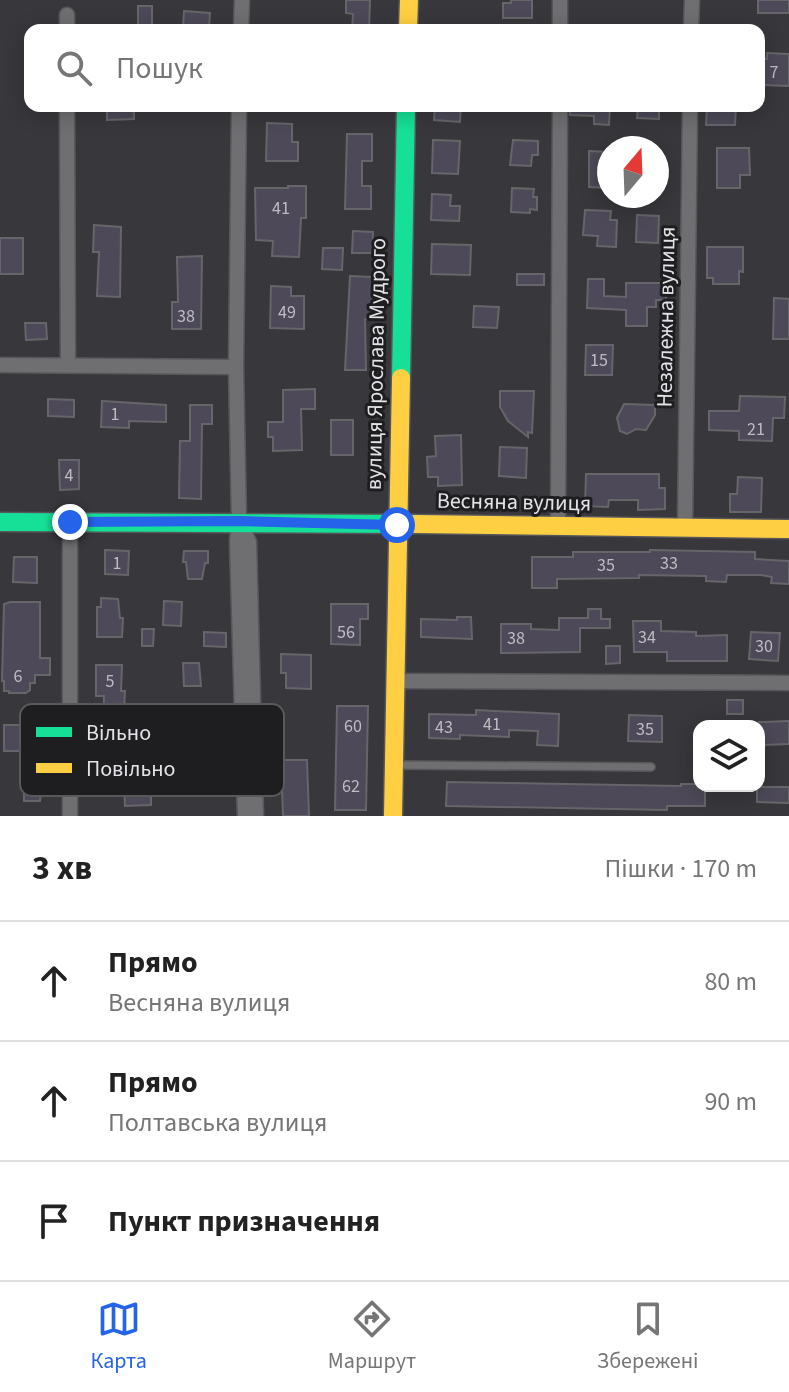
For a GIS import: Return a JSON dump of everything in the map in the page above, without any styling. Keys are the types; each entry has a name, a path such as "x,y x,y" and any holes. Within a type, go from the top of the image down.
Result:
{"street":[{"path":"241,24 242,0"},
{"path":"408,24 409,0"},
{"path":"560,0 560,24"},
{"path":"691,24 692,0"},
{"path":"67,112 68,365"},
{"path":"239,112 236,367 242,704"},
{"name":"вулиця Ярослава Мудрого","path":"393,816 406,112"},
{"path":"558,527 560,112"},
{"name":"Незалежна вулиця","path":"685,528 690,112"},
{"path":"0,365 236,367"},
{"path":"239,521 249,542 253,704"},
{"name":"Весняна вулиця","path":"0,522 239,521 789,529"},
{"path":"70,522 70,704"},
{"path":"395,681 789,683"},
{"path":"244,796 245,816"},
{"path":"255,796 256,816"}],"lane":[{"path":"394,765 651,767"}],"building":[{"path":"346,0 370,0 369,24 352,24 353,14 346,13"},
{"path":"511,0 532,0 532,18 503,18 503,3 511,3"},
{"path":"758,0 789,0 789,13 758,13"},
{"path":"138,6 152,6 152,24 138,24"},
{"path":"184,11 210,13 209,24 183,24"},
{"path":"767,53 789,54 789,86 765,85"},
{"path":"107,112 134,112 134,119 107,120"},
{"path":"435,112 461,112 460,122 434,120"},
{"path":"570,112 610,112 609,125 594,124 594,116 570,115"},
{"path":"638,112 659,112 659,119 637,118"},
{"path":"707,112 736,112 735,125 706,125"},
{"path":"267,123 292,124 292,142 298,142 298,161 266,161"},
{"path":"347,134 372,134 372,161 362,161 362,186 371,186 371,209 345,209"},
{"path":"433,140 460,141 458,174 432,173"},
{"path":"513,140 538,141 538,155 532,155 531,166 510,165"},
{"path":"717,148 749,148 750,175 740,175 740,188 717,188"},
{"path":"589,151 597,151 597,187 589,187"},
{"path":"306,186 306,218 301,218 299,257 272,256 273,241 256,240 255,188"},
{"path":"512,188 534,189 537,210 530,209 530,213 511,212"},
{"path":"432,194 451,195 450,206 460,206 459,221 431,220"},
{"path":"585,210 611,211 610,220 617,220 616,247 597,246 598,236 583,235"},
{"path":"637,215 659,216 658,243 636,242"},
{"path":"94,225 121,227 120,297 97,296 99,252 93,252"},
{"path":"353,231 373,232 372,253 352,253"},
{"path":"0,238 23,238 23,274 0,274"},
{"path":"432,244 471,245 470,275 431,274"},
{"path":"707,247 743,247 743,272 739,271 739,284 713,284 713,278 707,278"},
{"path":"323,248 343,248 342,270 322,269"},
{"path":"202,256 201,329 172,329 172,302 178,302 177,257"},
{"path":"517,274 544,274 544,285 517,285"},
{"path":"350,276 373,277 372,319 365,319 366,370 345,370"},
{"path":"588,279 604,279 604,296 626,297 626,283 666,283 666,300 656,300 656,307 647,307 647,326 626,326 626,310 587,308"},
{"path":"271,286 291,287 291,296 304,296 304,329 270,328"},
{"path":"774,298 789,299 789,339 773,339"},
{"path":"474,306 499,307 497,328 473,327"},
{"path":"25,323 46,323 47,339 26,340"},
{"path":"586,345 613,345 612,375 585,375"},
{"path":"315,389 315,409 301,409 302,450 273,451 273,437 268,437 268,422 283,422 283,390"},
{"path":"500,391 534,391 532,433 528,432 528,437 508,421 500,407"},
{"path":"740,396 785,397 784,418 773,418 772,441 739,440 739,431 709,430 709,411 739,411"},
{"path":"48,399 74,400 74,417 48,416"},
{"path":"102,401 166,405 166,422 129,421 129,428 101,427"},
{"path":"624,404 655,405 655,415 646,430 636,429 627,434 620,431 617,418"},
{"path":"190,405 212,405 212,424 202,424 201,499 179,498 180,441 190,441"},
{"path":"331,420 353,420 353,455 331,455"},
{"path":"461,435 462,485 438,486 438,477 428,477 427,457 436,456 435,436"},
{"path":"500,447 527,448 526,478 499,476"},
{"path":"59,460 79,460 79,489 60,490"},
{"path":"586,474 659,474 659,488 665,488 665,509 638,510 638,500 609,500 608,507 585,506"},
{"path":"738,477 762,478 761,512 730,512 730,494 737,494"},
{"path":"105,550 129,551 128,575 105,574"},
{"path":"184,551 208,551 208,563 205,563 202,579 188,579 186,562 183,562"},
{"path":"573,552 755,552 755,559 789,561 789,584 771,583 772,577 761,575 727,575 726,582 706,581 706,576 639,575 639,578 557,579 557,588 532,588 532,557 573,557"},
{"path":"14,557 37,557 37,583 13,582"},
{"path":"101,598 118,599 120,618 123,618 122,637 97,637 97,607 101,607"},
{"path":"164,601 182,602 181,626 163,625"},
{"path":"40,602 40,658 50,658 50,675 35,675 35,683 30,683 30,690 26,693 4,691 2,681 4,604"},
{"path":"331,604 368,604 368,619 360,619 360,645 331,644"},
{"path":"588,609 601,609 601,619 610,619 610,628 580,628 580,652 501,653 501,624 531,624 531,629 559,630 559,618 588,618"},
{"path":"457,617 471,617 472,639 421,637 421,619 457,620"},
{"path":"633,621 661,621 661,631 696,632 696,636 727,635 727,661 667,661 667,652 634,652"},
{"path":"142,629 154,629 153,646 142,646"},
{"path":"204,632 226,633 226,647 204,646"},
{"path":"751,632 780,633 778,661 749,659"},
{"path":"606,646 620,646 620,663 606,664"},
{"path":"281,654 311,655 311,689 286,688 286,673 281,673"},
{"path":"183,663 199,663 201,686 184,686"},
{"path":"96,665 122,665 121,691 125,691 124,704 104,704 104,696 96,696"},
{"path":"727,700 743,700 743,714 727,714"},
{"path":"337,706 368,706 366,810 335,810"},
{"path":"476,710 559,714 558,746 537,745 538,731 509,730 509,737 460,735 460,739 429,738 429,714 476,715"},
{"path":"629,715 662,716 662,742 628,741"},
{"path":"789,721 789,744 765,745 765,722"},
{"path":"4,725 20,725 20,751 4,751"},
{"path":"284,760 307,760 309,816 283,816"},
{"path":"447,782 693,784 693,792 705,792 705,806 667,806 667,810 446,806"},
{"path":"765,787 789,787 789,803 757,802 757,792 765,792"},
{"path":"24,796 41,796 40,801 24,801"},
{"path":"125,796 151,796 151,805 125,806"}],"traffic: fast":[{"path":"401,378 406,112"},
{"path":"0,522 415,524"}],"traffic: slow":[{"path":"408,24 409,0"},
{"path":"393,816 401,378"},
{"path":"415,524 789,529"}],"route":[{"path":"70,522 239,521 397,525"}]}
